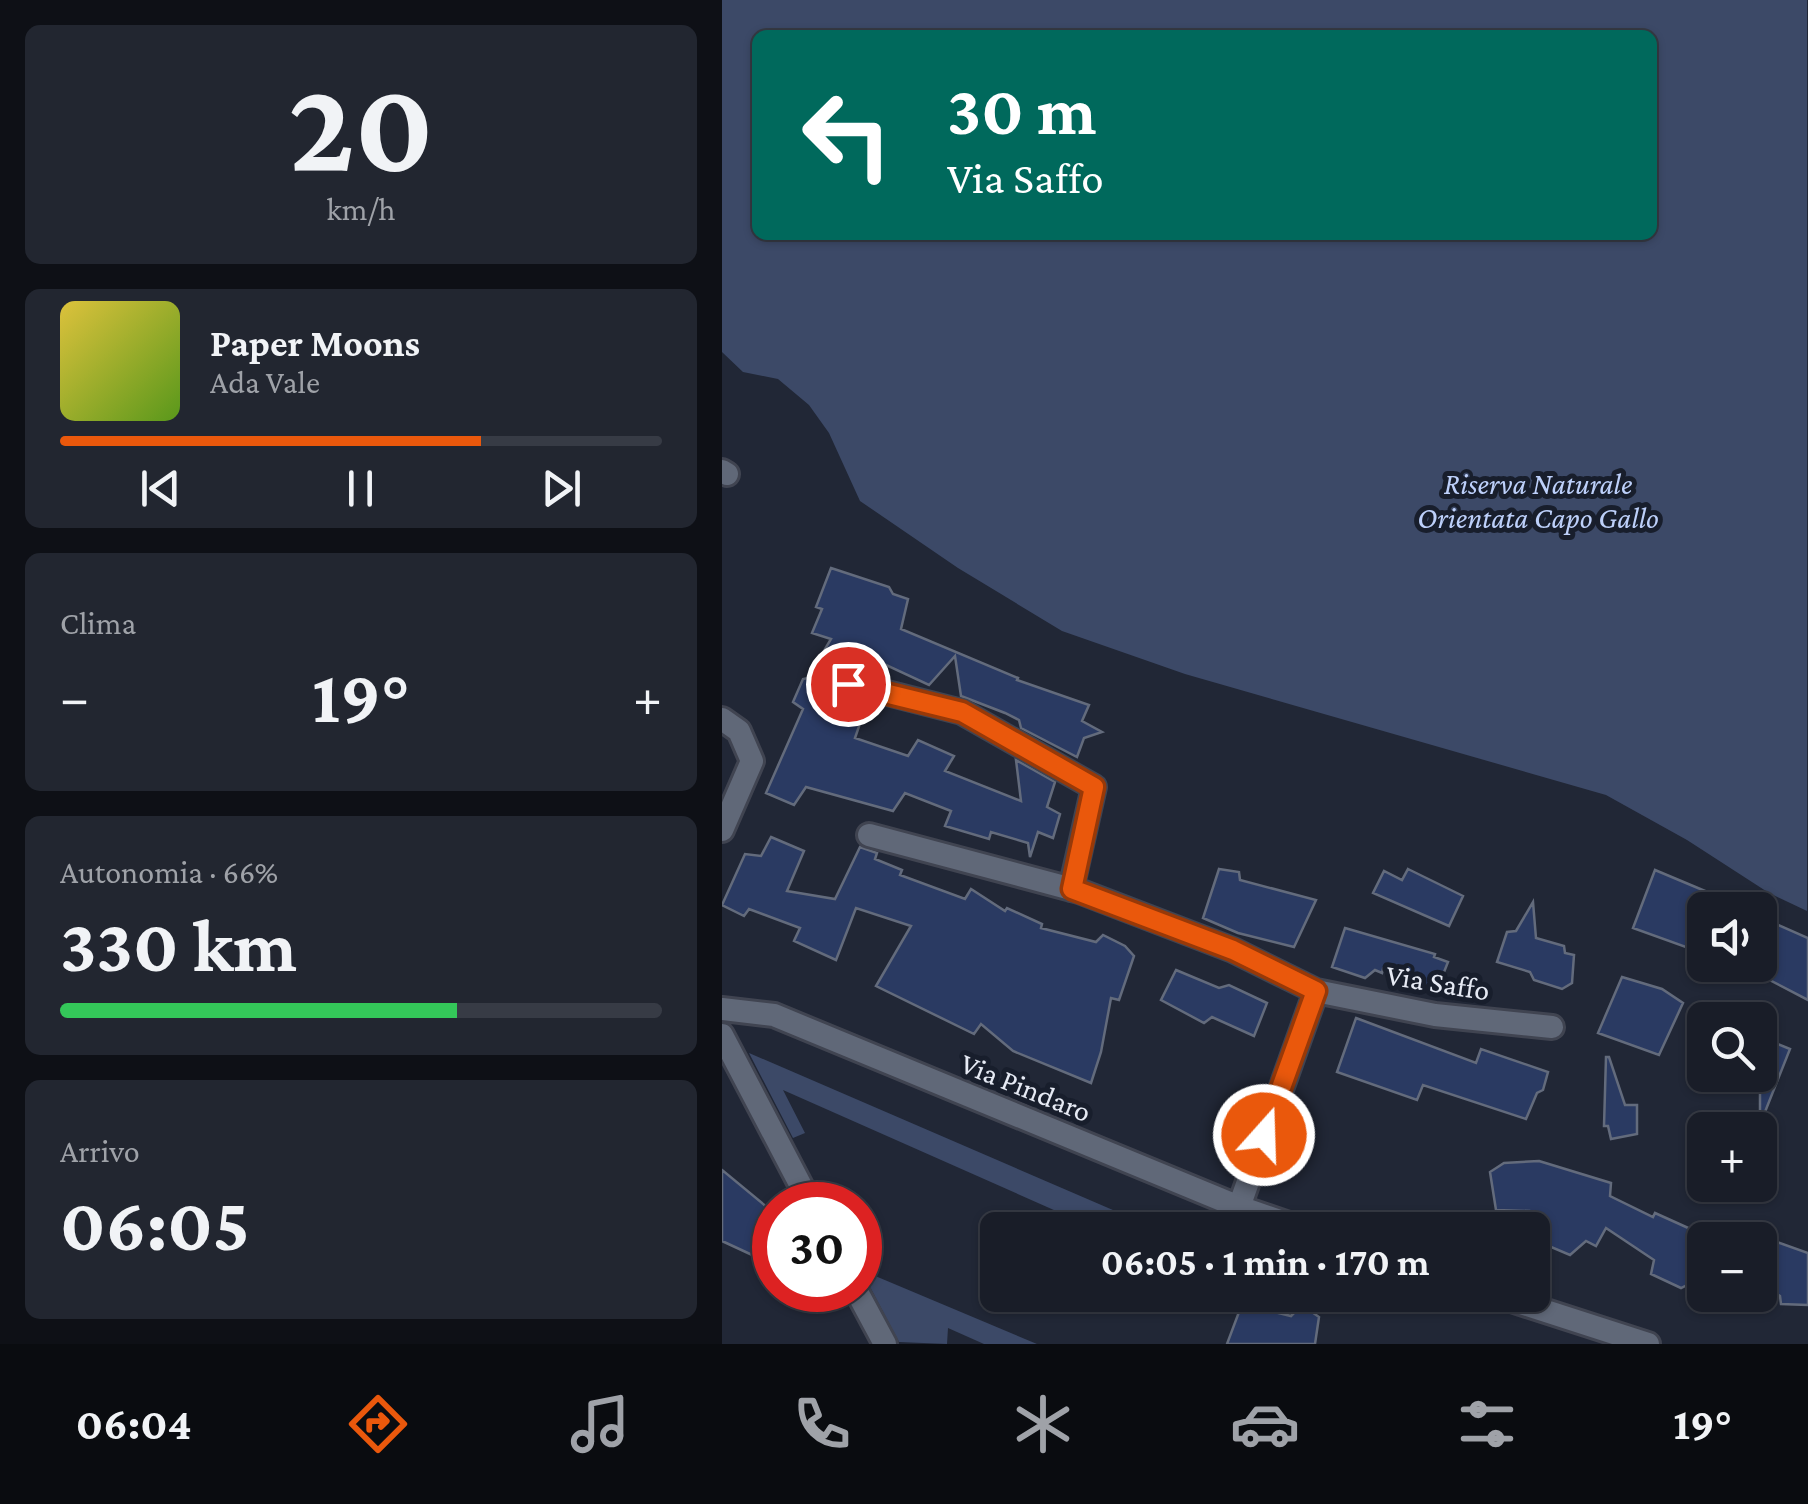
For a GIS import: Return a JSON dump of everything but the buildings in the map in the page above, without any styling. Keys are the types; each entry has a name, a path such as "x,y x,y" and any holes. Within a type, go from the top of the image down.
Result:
{"street":[{"path":"848,684 962,712 1094,787 1072,889"},
{"path":"722,720 739,731 752,761 722,830"},
{"name":"Via Saffo","path":"868,836 1072,889 1233,950 1316,991 1435,1015 1552,1027"},
{"path":"1239,1207 1316,991"},
{"name":"Via Pindaro","path":"722,1009 774,1015 1254,1212"},
{"path":"722,1035 799,1182"},
{"path":"868,1312 885,1344"},
{"path":"1549,1312 1648,1344"}],"green space":[{"name":"Riserva Naturale Orientata Capo Gallo","path":"722,0 1807,0 1807,911 1777,897 1777,892 1767,892 1687,840 1606,795 1185,674 1062,631 958,568 860,501 829,433 809,405 778,379 743,372 722,352"},
{"path":"749,1053 1118,1212 1058,1212 783,1090 805,1133 793,1138"},
{"path":"882,1279 1037,1344 984,1344 948,1328 947,1344 899,1342 882,1310"}],"route":[{"path":"848,684 962,712 1094,787 1072,889 1233,950 1316,991 1264,1135"}]}
